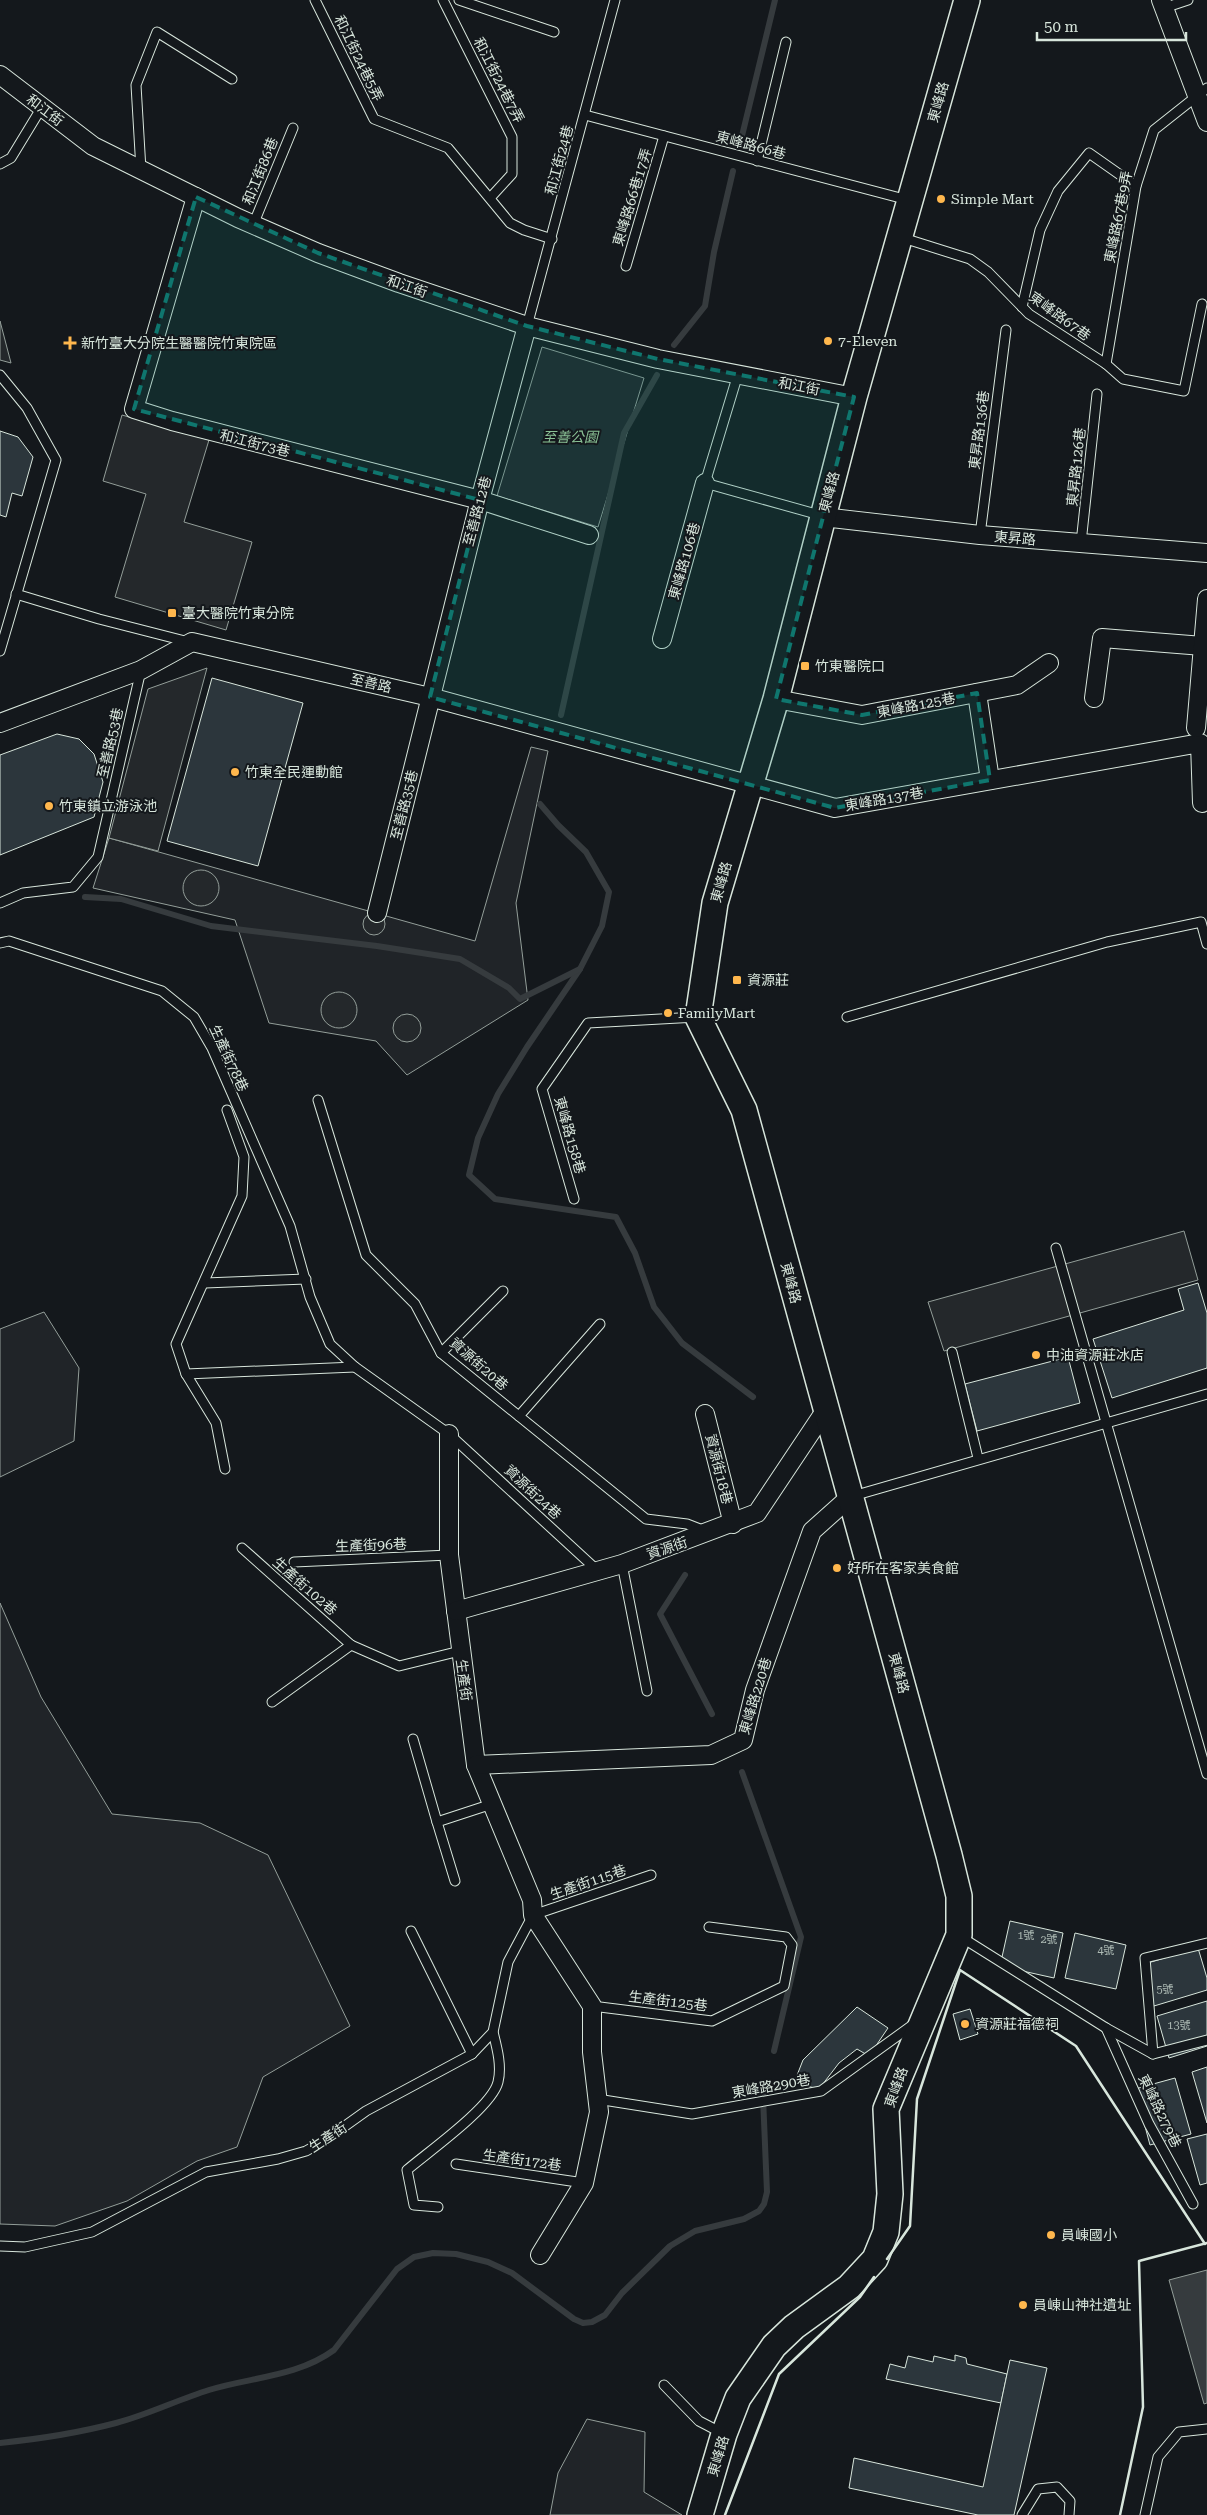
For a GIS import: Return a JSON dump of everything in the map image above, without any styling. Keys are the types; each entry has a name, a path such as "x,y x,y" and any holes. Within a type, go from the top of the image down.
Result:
{"main road":[{"name":"東峰路","path":"700,2515 724,2434 738,2398 774,2346 794,2327 849,2287 874,2260 886,2232 890,2194 886,2109 959,1935 959,1896 951,1863 825,1411 744,1110 698,1017 715,903 776,699 854,396 967,0"}],"street":[{"path":"1162,4 1202,93 1207,122"},
{"name":"和江街","path":"0,75 93,146 253,225 399,283 528,326 658,359 854,396"},
{"name":"和江街73巷","path":"196,198 134,410 480,500 589,535"},
{"name":"至善路12巷","path":"430,697 480,500 528,326"},
{"name":"東峰路106巷","path":"662,639 706,483"},
{"name":"東昇路","path":"823,516 980,535 1207,552"},
{"path":"1202,803 1198,736 1207,599"},
{"path":"1094,698 1102,638 1203,646"},
{"path":"0,723 142,670 192,642"},
{"name":"至善路","path":"192,642 430,697 751,784"},
{"name":"東峰路125巷","path":"776,699 862,715 1017,685 1049,662"},
{"path":"976,693 990,780"},
{"name":"至善路35巷","path":"377,913 430,697"},
{"name":"東峰路137巷","path":"751,784 835,808 990,780 1198,736"},
{"name":"資源街","path":"456,1611 622,1564 733,1524 757,1513 825,1411"},
{"name":"資源街18巷","path":"705,1414 733,1524"},
{"name":"生產街","path":"450,1434 449,1555 476,1765 532,1900 533,1915 592,2006"},
{"name":"東峰路220巷","path":"476,1765 710,1755 743,1740 755,1690 812,1531 850,1496"},
{"path":"540,2255 584,2183 599,2112 592,2052 592,2006"}],"lane":[{"name":"和江街24巷5弄","path":"315,0 374,119 448,148 510,223 524,230 552,239"},
{"name":"和江街24巷7弄","path":"443,0 512,137 512,174 490,198"},
{"path":"459,0 554,32"},
{"name":"和江街24巷","path":"528,326 615,0"},
{"path":"1162,4 1188,0"},
{"path":"140,170 136,85 157,32 232,79"},
{"path":"757,161 786,42"},
{"name":"東峰路67巷9弄","path":"1106,364 1136,186 1154,130 1202,93"},
{"path":"0,164 11,158 42,107"},
{"name":"東峰路66巷","path":"585,115 910,201"},
{"name":"和江街86巷","path":"253,225 293,128"},
{"name":"東峰路66巷17弄","path":"626,266 664,136"},
{"path":"1022,306 1040,230 1058,191 1089,153 1136,186"},
{"name":"東峰路67巷","path":"900,237 970,259 988,272 1022,306 1106,364 1123,379 1184,391 1202,304"},
{"name":"東昇路136巷","path":"980,535 1006,330"},
{"name":"東峰路106巷","path":"706,483 738,374"},
{"path":"0,376 27,408 56,460 0,651"},
{"name":"東昇路126巷","path":"1082,543 1097,394"},
{"path":"706,483 823,516"},
{"path":"16,594 99,619 192,642"},
{"name":"至善路53巷","path":"0,904 23,893 73,888 98,857 142,670"},
{"path":"847,1017 1107,942 1191,924 1201,922 1207,944"},
{"name":"生產街78巷","path":"0,943 9,941 162,990 194,1017 212,1048 290,1226 310,1297 330,1344 355,1368 450,1434"},
{"name":"東峰路158巷","path":"574,1199 542,1089 588,1023 698,1017"},
{"name":"資源街20巷","path":"318,1100 366,1255 415,1304 441,1353 646,1519 687,1524 709,1533"},
{"name":"生產街78巷","path":"225,1469 216,1423 186,1374 176,1344 205,1283 242,1196 244,1157 227,1110"},
{"path":"1056,1248 1207,1774"},
{"path":"205,1283 306,1279"},
{"path":"441,1353 503,1291"},
{"path":"520,1416 600,1324"},
{"path":"952,1352 978,1458"},
{"path":"186,1374 355,1368"},
{"path":"850,1496 1207,1394"},
{"name":"資源街24巷","path":"450,1434 598,1571"},
{"name":"生產街102巷","path":"242,1548 351,1645 399,1666 460,1651"},
{"name":"生產街96巷","path":"294,1562 449,1555"},
{"path":"622,1564 647,1691"},
{"path":"272,1702 351,1645"},
{"path":"412,1739 454,1881"},
{"path":"437,1822 492,1804"},
{"name":"生產街115巷","path":"533,1915 651,1875"},
{"name":"生產街","path":"0,2246 25,2247 46,2244 92,2232 206,2172 306,2152 366,2111 472,2054 492,2032 508,1962 533,1915"},
{"name":"生產街125巷","path":"592,2006 712,2021 784,1986 792,1945 786,1937 709,1927"},
{"path":"411,1931 472,2054"},
{"name":"東峰路279巷","path":"959,1935 1106,2028 1153,2054 1207,2040"},
{"path":"1153,2054 1145,1958 1207,1943"},
{"name":"東峰路290巷","path":"597,2099 692,2114 821,2091 927,2015"},
{"name":"東峰路279巷","path":"1106,2028 1149,2124 1193,2204"},
{"path":"438,2207 414,2205 407,2170 487,2101 498,2082 499,2057 492,2032"},
{"name":"生產街172巷","path":"456,2164 584,2183"},
{"path":"664,2385 699,2421 724,2434"},
{"path":"1145,2515 1158,2457 1179,2432 1207,2429"},
{"path":"1022,2515 1038,2489 1057,2487 1070,2501 1069,2515"}],"highlighted area":[{"path":"196,197 318,253 527,326 658,359 854,397 776,699 862,715 977,693 990,780 835,808 430,697 480,500 134,409"}],"green space":[{"name":"至善公園","path":"542,347 644,378 598,527 497,496"},
{"path":"531,747 548,751 516,903 528,1000 407,1075 376,1041 269,1023 235,920 93,888 109,838 475,941"},
{"path":"44,1312 79,1368 74,1441 0,1477 0,1329"},
{"path":"0,1603 41,1697 112,1814 200,1823 268,1855 350,2026 263,2077 237,2147 197,2161 127,2201 55,2226 0,2224"},
{"path":"587,2419 645,2432 644,2492 682,2515 550,2515 558,2473"}],"shaded area":[{"path":"0,321 11,363 0,360"},
{"path":"122,415 209,440 184,522 252,542 226,630 115,597 146,494 103,481"},
{"path":"207,668 158,851 109,838 148,689"},
{"path":"201,870 213,876 219,888 213,900 201,906 189,900 183,888 189,876"},
{"path":"374,913 382,916 385,924 382,932 374,935 366,932 363,924 366,916"},
{"path":"339,992 346,993 352,997 356,1003 356,1017 352,1023 346,1027 339,1028 332,1027 326,1023 322,1017 321,1010 322,1003 326,997 332,993"},
{"path":"407,1014 417,1018 421,1028 417,1038 407,1042 397,1038 393,1028 397,1018"},
{"path":"1184,1231 1198,1280 944,1351 928,1302"},
{"path":"1207,2270 1207,2403 1204,2404 1169,2280"}],"building":[{"path":"0,431 18,437 33,457 22,496 12,493 6,517 0,515"},
{"name":"竹東全民運動館","path":"212,678 303,703 258,866 167,841"},
{"name":"竹東鎮立游泳池","path":"57,734 79,739 94,754 103,782 94,817 0,855 0,755"},
{"path":"1198,1283 1207,1313 1207,1368 1112,1398 1093,1339 1184,1310 1178,1289"},
{"path":"1068,1357 1080,1403 977,1431 965,1384"},
{"path":"1010,1921 1063,1933 1054,1978 1000,1966"},
{"path":"1075,1933 1126,1945 1116,1989 1065,1978"},
{"path":"1198,1948 1207,1978 1207,1990 1154,2006 1141,1965"},
{"path":"1207,2001 1207,2046 1169,2058 1157,2016"},
{"path":"857,2007 888,2028 869,2056 857,2049 839,2063 819,2089 794,2083 803,2060"},
{"name":"資源莊福德祠","path":"970,2009 978,2034 960,2040 953,2014"},
{"path":"1207,2067 1207,2123 1192,2072"},
{"path":"1175,2078 1191,2134 1150,2145 1135,2089"},
{"path":"1207,2134 1207,2183 1200,2185 1187,2139"},
{"path":"955,2355 966,2358 967,2364 1007,2374 1001,2403 886,2379 890,2364 905,2368 908,2356 933,2362 934,2356 955,2361"},
{"path":"1010,2360 1047,2368 1014,2515 978,2515 849,2488 854,2458 983,2487"}],"waterway":[{"path":"741,140 775,0"},
{"path":"674,345 705,306 714,252 733,171"},
{"path":"561,715 624,433 657,375"},
{"path":"540,804 558,825 586,852 609,892 602,926 580,969 527,1047 498,1094 478,1138 469,1175 495,1199 616,1217 635,1253 654,1307 682,1343 753,1397"},
{"path":"85,897 121,899 211,926 377,946 460,959 509,988 520,999 580,969"},
{"path":"685,1575 660,1614 712,1714"},
{"path":"742,1772 801,1937 774,2051"},
{"path":"0,2443 29,2440 116,2423 209,2390 305,2366 334,2350 397,2269 414,2257 433,2253 456,2254 488,2262 512,2273 574,2319 583,2323 592,2322 605,2315 622,2293 670,2246 695,2231 744,2219 759,2211 764,2204 767,2192 763,2097 766,2084"}],"wall":[{"path":"887,2259 910,2226 917,2099 960,1970 1076,2046 1205,2244"},
{"path":"1120,2515 1143,2407 1139,2261 1207,2243"},
{"path":"725,2515 779,2374 860,2297 874,2277"}],"place":[{"name":"Simple Mart","path":"941,199"},
{"name":"7-Eleven","path":"828,341"},
{"name":"新竹臺大分院生醫醫院竹東院區","path":"70,343"},
{"name":"臺大醫院竹東分院","path":"172,613"},
{"name":"竹東醫院口","path":"805,666"},
{"name":"竹東全民運動館","path":"235,772"},
{"name":"竹東鎮立游泳池","path":"49,806"},
{"name":"資源莊","path":"737,980"},
{"name":"FamilyMart","path":"668,1013"},
{"name":"中油資源莊冰店","path":"1036,1355"},
{"name":"好所在客家美食館","path":"837,1568"},
{"name":"資源莊福德祠","path":"965,2024"},
{"name":"員崠國小","path":"1051,2235"},
{"name":"員崠山神社遺址","path":"1023,2305"}]}
